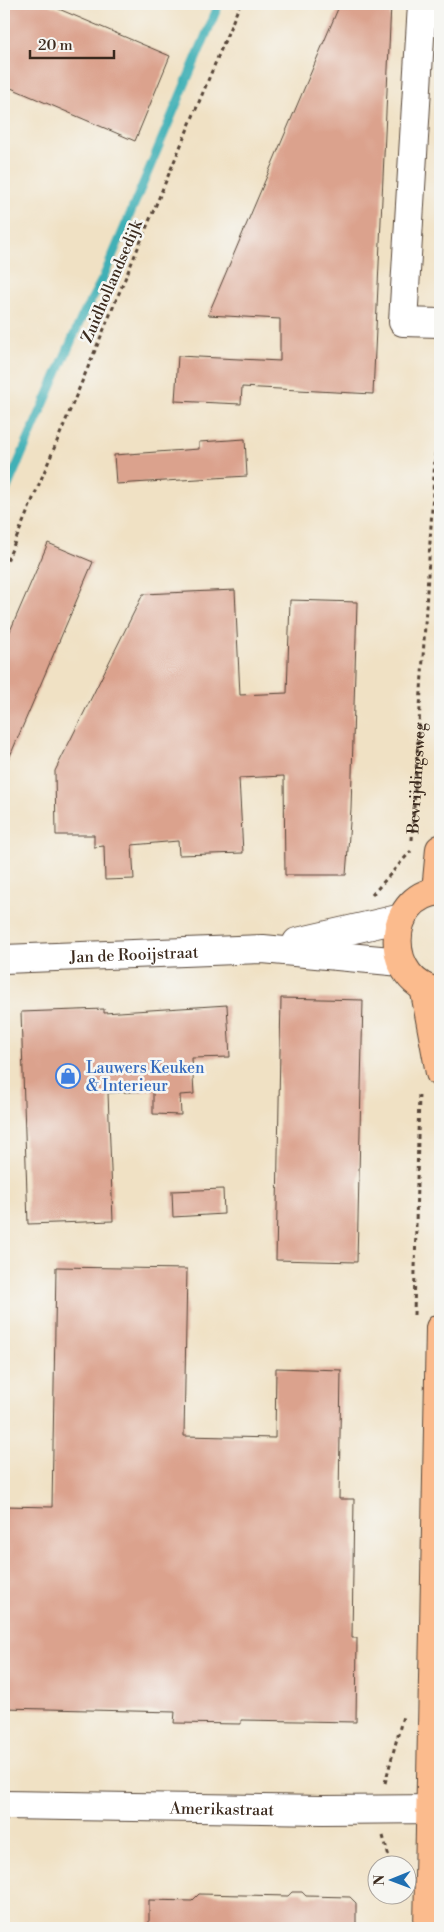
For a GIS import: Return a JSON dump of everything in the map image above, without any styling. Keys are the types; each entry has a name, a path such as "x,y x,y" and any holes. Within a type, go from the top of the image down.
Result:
{"main road":[{"name":"Bevrijdingsweg","path":"438,891 440,849"},
{"path":"438,891 422,897 410,906 402,918 396,944 401,962 408,975 432,989 440,1073"},
{"path":"428,1928 435,1809 440,1328"}],"street":[{"path":"422,4 403,322 440,323"},
{"name":"Jan de Rooijstraat","path":"263,948 402,918"},
{"name":"Jan de Rooijstraat","path":"4,958 263,948 401,962"},
{"name":"Amerikastraat","path":"4,1805 323,1810 435,1809"}],"path":[{"name":"Zuidhollandsedijk","path":"4,568 240,4"},
{"name":"Bevrijdingsweg","path":"368,900 411,851 440,376"}],"building":[{"path":"4,4 47,4 170,56 135,141 4,85"},
{"path":"340,4 391,4 373,394 242,387 241,404 175,401 178,356 280,361 280,319 208,315"},
{"path":"245,439 247,476 116,484 114,455 199,449 199,442"},
{"path":"48,543 93,562 4,770 4,645"},
{"path":"235,590 240,695 287,693 290,600 357,602 351,809 346,875 285,875 284,776 239,778 243,853 179,855 178,841 132,845 134,879 105,880 104,846 94,847 94,835 56,835 55,771 143,594"},
{"path":"281,998 363,1000 357,1262 276,1260"},
{"path":"227,1005 230,1057 192,1058 194,1094 180,1095 181,1115 153,1114 153,1091 108,1093 113,1221 28,1224 21,1012 104,1009 104,1013"},
{"path":"223,1189 224,1214 173,1217 172,1191"},
{"path":"56,1267 187,1269 184,1436 275,1438 276,1368 341,1370 339,1499 354,1499 352,1638 357,1638 356,1722 241,1720 241,1724 174,1723 175,1712 4,1708 4,1506 52,1507"},
{"path":"292,1892 302,1892 306,1896 350,1897 356,1903 356,1928 149,1928 149,1900 192,1901 199,1894 288,1896"}],"waterway":[{"path":"4,495 81,319 103,278 219,4"}],"place":[{"name":"Lauwers Keuken & Interieur","path":"68,1076"}]}
